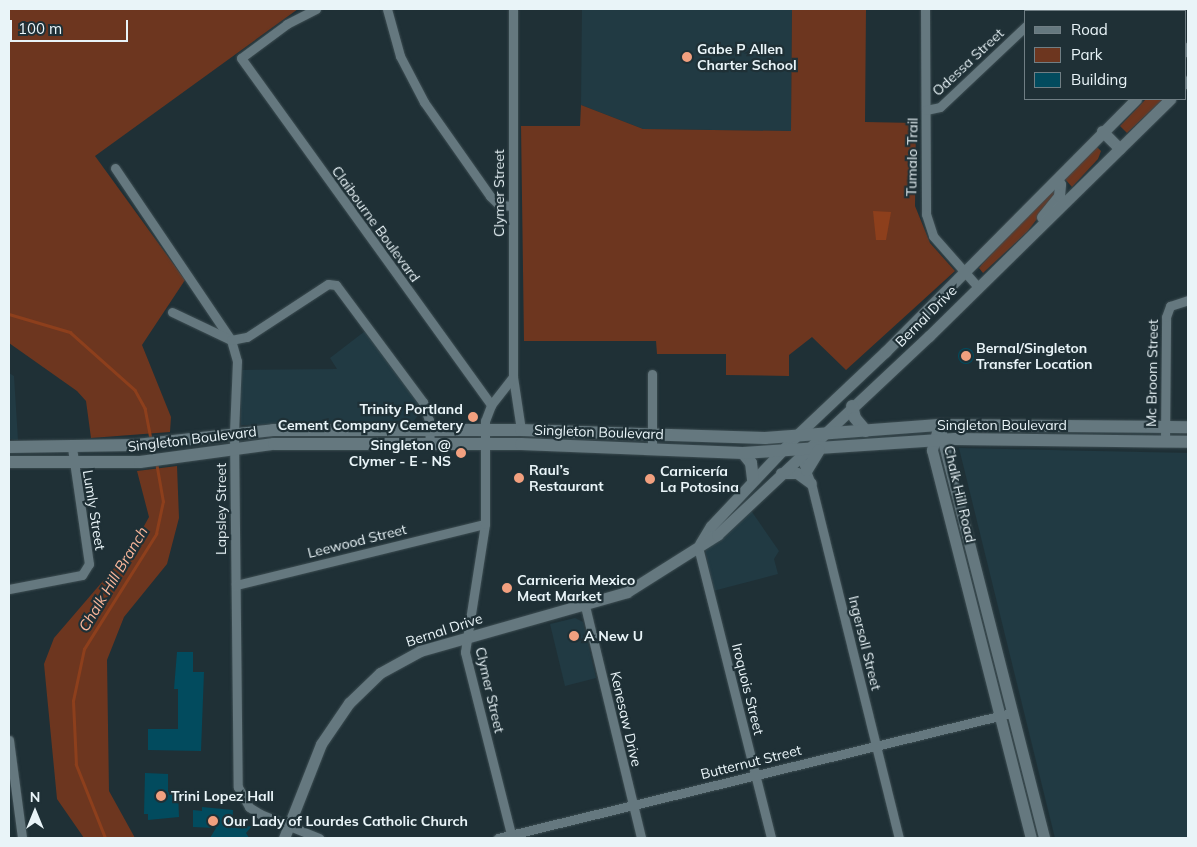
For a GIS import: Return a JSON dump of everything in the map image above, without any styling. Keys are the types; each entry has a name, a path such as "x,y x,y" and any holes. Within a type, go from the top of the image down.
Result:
{"main road":[{"path":"852,406 855,418 866,430"},
{"name":"Singleton Boulevard","path":"9,447 136,445 234,432 521,430 795,437 939,425 1188,427"},
{"name":"Singleton Boulevard","path":"9,462 73,464 140,462 234,447 484,444 652,448 743,453 802,453 938,440 1188,442"},
{"path":"809,477 819,450"},
{"path":"743,453 751,463 753,480"}],"street":[{"name":"Claibourne Boulevard","path":"316,9 286,24 241,58 490,405"},
{"path":"387,9 400,56 424,102 490,196 499,204 513,206"},
{"name":"Clymer Street","path":"513,9 513,377 521,430"},
{"name":"Tumalo Trail","path":"925,9 926,214 933,236 978,287"},
{"name":"Odessa Street","path":"926,110 940,107 1024,28"},
{"name":"Bernal Drive","path":"698,548 711,526 780,452 1057,180 1102,131 1135,100"},
{"name":"Bernal Drive","path":"284,838 321,744 349,702 380,673 400,661 465,637 585,606 626,592 717,535 781,472 978,287 1169,100"},
{"path":"1102,131 1120,149"},
{"name":"Lapsley Street","path":"115,168 231,340 237,360 234,432 236,776 249,806 288,826 319,838"},
{"path":"1035,232 1059,196 1057,180"},
{"path":"172,312 231,340 247,337 328,284 340,287 423,402 430,430 430,444"},
{"name":"Mc Broom Street","path":"1165,442 1166,317 1170,306 1188,300"},
{"path":"652,374 652,448"},
{"name":"Clymer Street","path":"512,837 465,652 465,637 485,524 484,430 490,405 513,377"},
{"name":"Chalk Hill Road","path":"939,425 938,440 1044,838"},
{"name":"Chalk Hill Road","path":"938,440 932,450 998,716 1031,838"},
{"name":"Lumly Street","path":"9,589 82,574 89,564 72,447"},
{"name":"Ingersoll Street","path":"802,453 899,838"},
{"path":"781,472 797,473 809,477"},
{"name":"Leewood Street","path":"236,585 485,524"},
{"name":"Iroquois Street","path":"698,548 771,838"},
{"name":"Kenesaw Drive","path":"585,606 641,838"},
{"name":"Butternut Street","path":"498,838 512,837 632,805 1011,713"},
{"path":"9,740 22,838"}],"shaded area":[{"name":"Gabe P Allen Charter School","path":"582,9 792,9 791,131 643,129 581,105"},
{"path":"873,211 891,212 886,240 876,240"},
{"path":"369,328 420,404 420,413 412,423 241,425 241,370 337,369 330,358"},
{"path":"9,373 14,376 18,440 9,439"},
{"path":"959,448 1188,453 1188,838 1055,838"},
{"path":"750,509 779,551 774,559 778,574 713,591 705,549"},
{"path":"575,618 583,622 596,678 565,686 550,624"}],"green space":[{"path":"9,9 298,9 95,156 185,280 142,345 171,417 170,432 91,438 86,401 77,391 9,343"},
{"path":"792,9 866,9 865,122 916,123 915,206 930,243 955,271 846,370 812,337 789,355 789,376 726,375 726,354 657,354 656,341 524,341 521,126 580,126 581,105 643,129 791,131"},
{"path":"1145,100 1162,100 1127,133 1120,126"},
{"path":"1097,147 1101,151 1098,159 1072,187 1065,179"},
{"path":"1053,189 1057,193 1027,232 983,273 979,268 983,263"},
{"path":"177,466 179,518 167,564 124,617 107,660 109,791 135,838 84,838 57,799 44,664 54,638 133,546 149,517 137,471"}],"building":[{"name":"Bernal/Singleton Transfer Location","path":"963,348 969,348 974,353 972,362 963,364 958,359 958,353"},
{"path":"177,652 193,652 193,672 204,672 201,751 148,750 148,729 178,729 178,689 174,689"},
{"name":"Trini Lopez Hall","path":"145,773 168,774 168,792 178,792 179,817 148,820 148,814 144,814"},
{"name":"Our Lady of Lourdes Catholic Church","path":"202,807 233,810 232,828 252,826 246,833 249,838 210,838 216,828 193,827 193,810 202,811"}],"waterway":[{"name":"Chalk Hill Branch","path":"9,314 70,332 135,390 145,408 151,439"},
{"name":"Chalk Hill Branch","path":"105,838 76,765 73,701 84,649 156,534 163,502 156,464"}],"place":[{"name":"Gabe P Allen Charter School","path":"687,57"},
{"name":"Bernal/Singleton Transfer Location","path":"966,356"},
{"name":"Trinity Portland Cement Company Cemetery","path":"473,417"},
{"name":"Singleton @ Clymer - E - NS","path":"461,453"},
{"name":"Raul’s Restaurant","path":"519,478"},
{"name":"Carnicería La Potosina","path":"650,479"},
{"name":"Carniceria Mexico Meat Market","path":"507,588"},
{"name":"A New U","path":"574,636"},
{"name":"Trini Lopez Hall","path":"161,796"},
{"name":"Our Lady of Lourdes Catholic Church","path":"213,821"}]}
